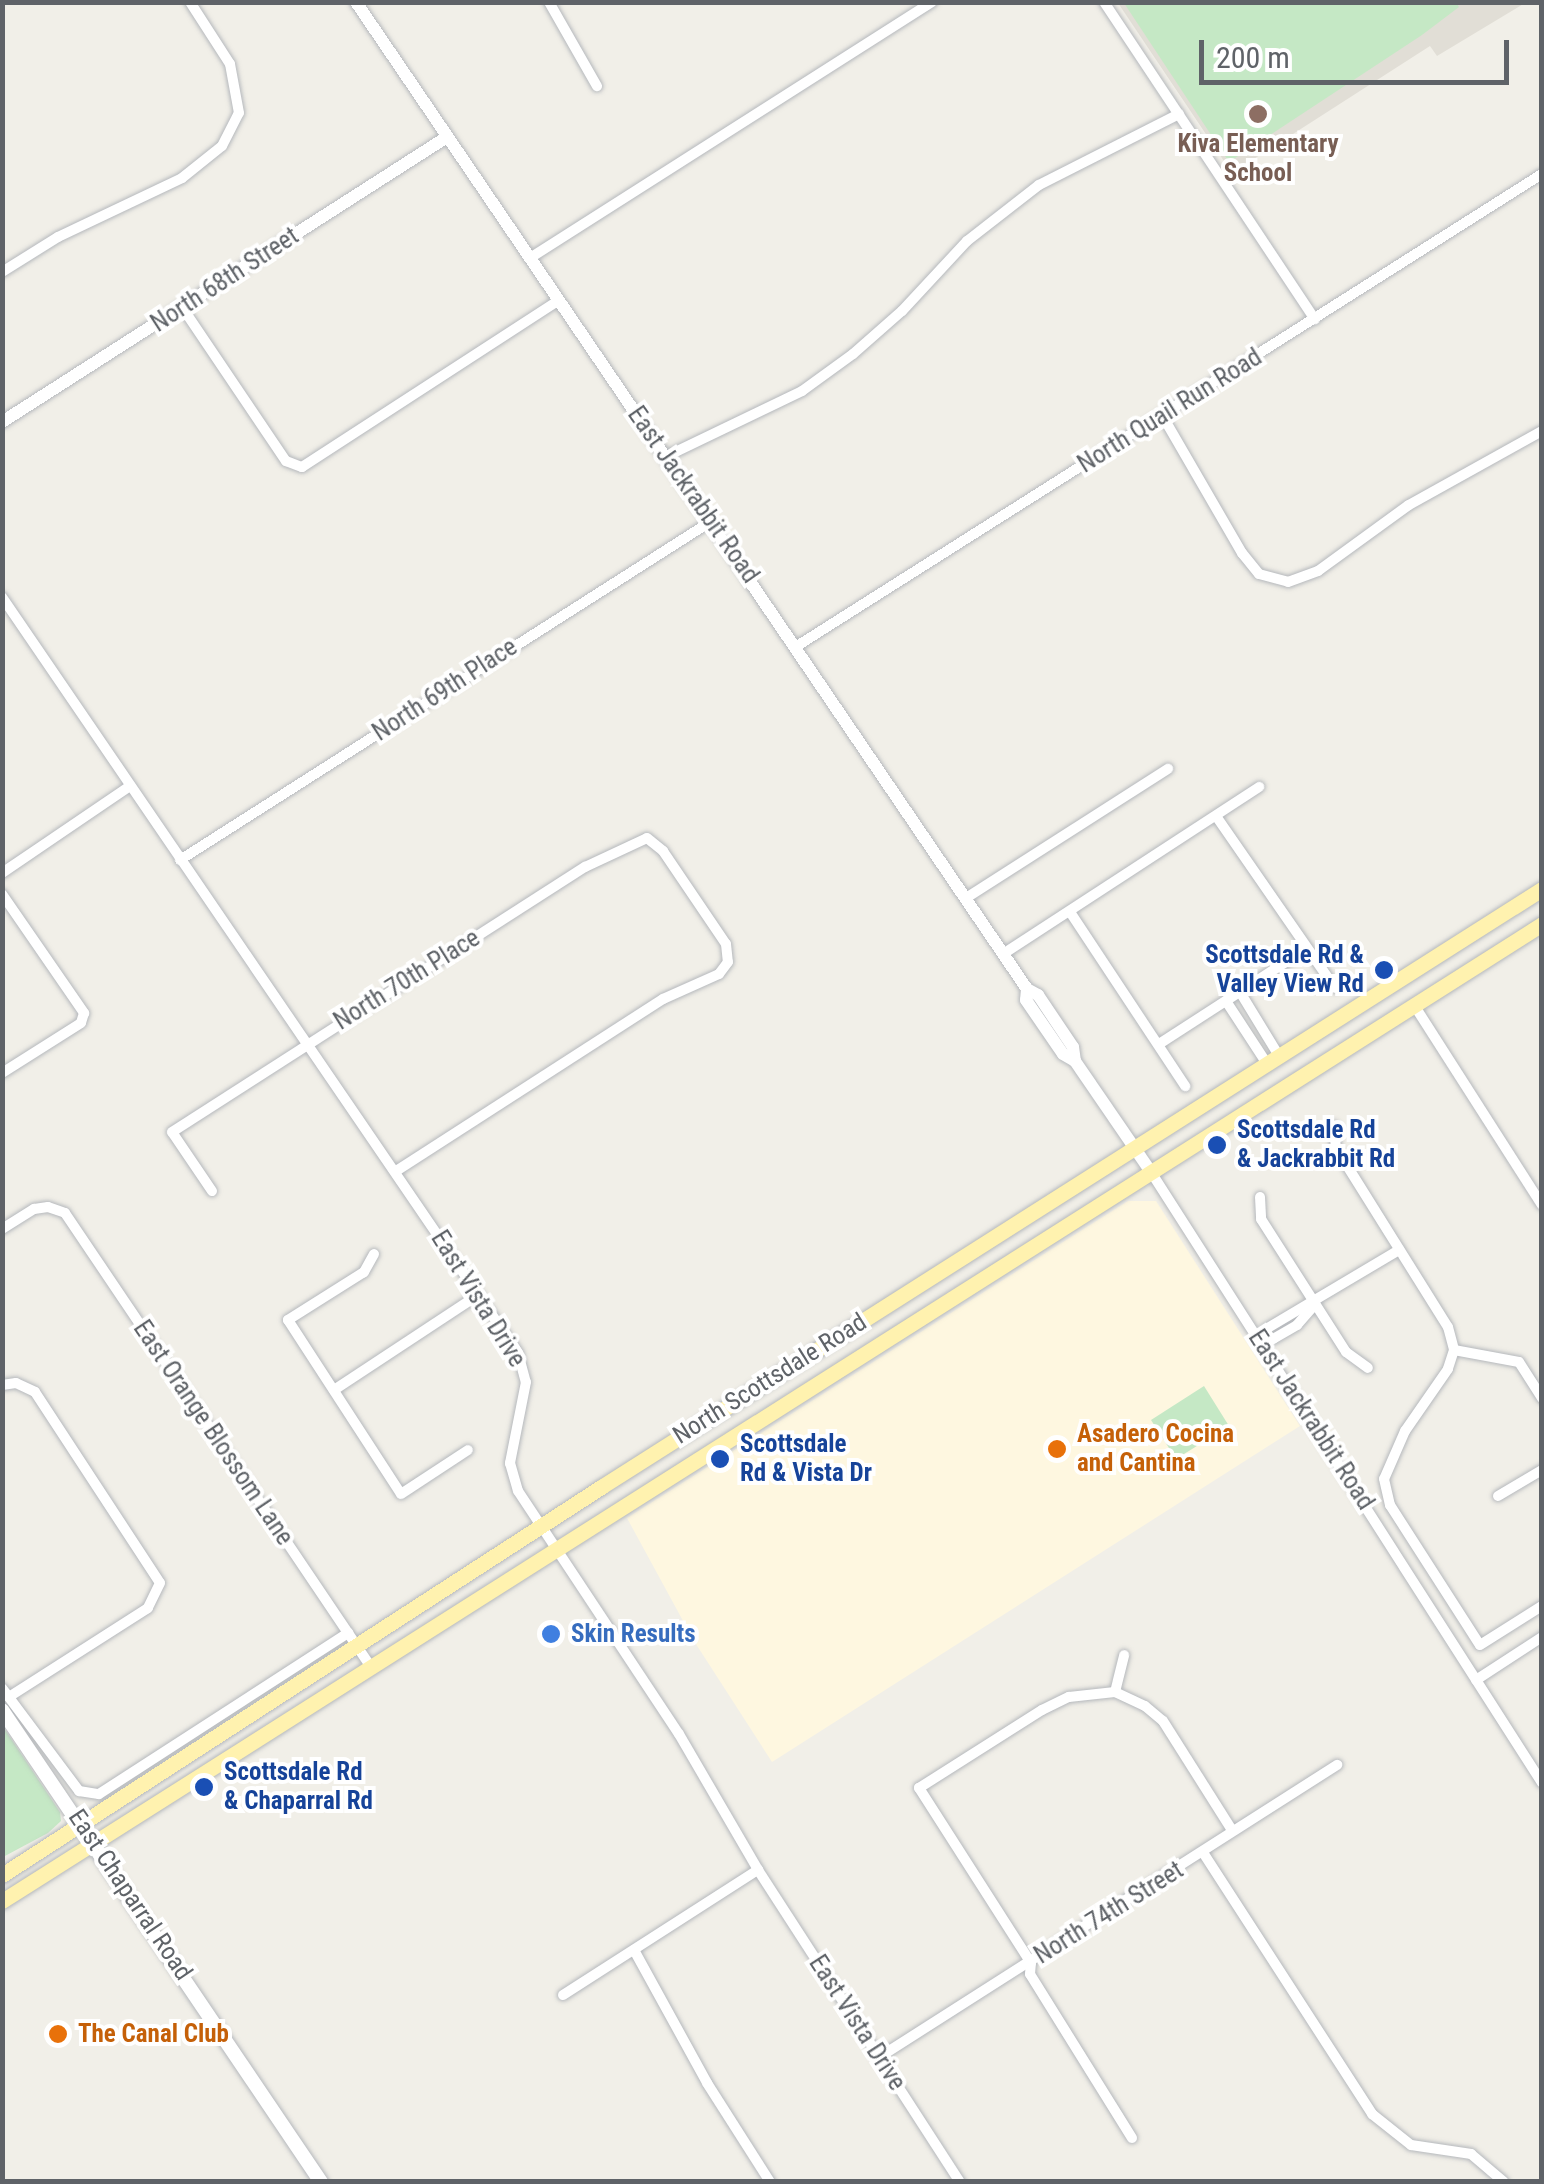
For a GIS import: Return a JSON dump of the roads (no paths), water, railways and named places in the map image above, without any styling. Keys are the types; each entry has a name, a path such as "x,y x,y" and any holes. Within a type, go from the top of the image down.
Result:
{"main road":[{"name":"North Scottsdale Road","path":"7,1870 82,1824 353,1640 541,1527 1542,889"},
{"name":"North Scottsdale Road","path":"2,1901 1542,924"},
{"path":"924,1280 941,1306"},
{"path":"861,1322 874,1348"},
{"name":"East Chaparral Road","path":"4,1698 82,1824 321,2182"}],"street":[{"path":"2,272 58,237 182,178 222,146 239,114 230,64 190,2"},
{"name":"East Jackrabbit Road","path":"356,2 797,646 1027,989 1026,1000 1063,1054 1075,1061 1151,1172 1542,1783"},
{"path":"549,2 597,86"},
{"path":"530,258 932,2"},
{"path":"1104,2 1316,319"},
{"path":"666,456 802,391 854,354 902,311 966,241 1039,185 1179,114"},
{"name":"North 68th Street","path":"2,422 447,136"},
{"name":"North Quail Run Road","path":"797,646 1542,174"},
{"path":"182,307 286,461 302,467 559,300"},
{"path":"1162,415 1242,553 1259,574 1288,582 1318,571 1409,505 1542,431"},
{"name":"North 69th Place","path":"180,860 710,522"},
{"name":"East Vista Drive","path":"2,597 523,1362 526,1382 510,1463 518,1490 679,1734 758,1870 960,2182"},
{"path":"966,898 1168,768"},
{"path":"2,873 130,786"},
{"path":"1003,954 1259,788"},
{"path":"1216,816 1335,988"},
{"name":"North 70th Place","path":"212,1190 172,1132 584,867 646,838 662,851 726,944 728,962 719,974 662,999 396,1171"},
{"path":"2,894 84,1012 81,1023 2,1073"},
{"path":"1070,912 1185,1086"},
{"path":"1159,1044 1306,949"},
{"path":"1240,992 1273,1060"},
{"path":"1226,1001 1273,1060"},
{"path":"1414,1006 1542,1205"},
{"path":"1334,1126 1336,1148 1448,1327 1454,1350 1448,1369 1405,1432 1384,1478 1390,1504 1480,1645 1542,1606"},
{"path":"1260,1198 1261,1218 1315,1304 1346,1352 1368,1368"},
{"name":"East Orange Blossom Lane","path":"2,1229 34,1208 48,1207 65,1214 371,1668"},
{"path":"1258,1340 1273,1339 1297,1325 1308,1317 1315,1304 1400,1250"},
{"path":"374,1254 364,1272 288,1320 401,1494 468,1450"},
{"path":"334,1390 478,1295"},
{"path":"1454,1350 1519,1362 1542,1398"},
{"path":"2,1385 16,1384 35,1392 157,1572 159,1592 148,1608 4,1698 79,1791 98,1794 353,1640"},
{"path":"1498,1496 1542,1470"},
{"path":"1476,1680 1542,1637"},
{"path":"1115,1692 1124,1655"},
{"path":"1132,2138 1030,1974 1030,1963 919,1788 1068,1697 1115,1692 1145,1706 1163,1721 1232,1830"},
{"name":"North 74th Street","path":"878,2058 1204,1854 1232,1830 1336,1765"},
{"path":"1204,1854 1372,2114 1411,2145 1470,2154 1504,2182"},
{"path":"563,1995 758,1870"},
{"path":"634,1950 707,2083 770,2182"}],"place":[{"name":"Kiva Elementary School","path":"1258,114"},
{"name":"Scottsdale Rd & Valley View Rd","path":"1384,970"},
{"name":"Scottsdale Rd & Jackrabbit Rd","path":"1217,1145"},
{"name":"Asadero Cocina and Cantina","path":"1057,1449"},
{"name":"Scottsdale Rd & Vista Dr","path":"720,1459"},
{"name":"Skin Results","path":"551,1634"},
{"name":"Scottsdale Rd & Chaparral Rd","path":"204,1787"},
{"name":"The Canal Club","path":"58,2034"}]}
